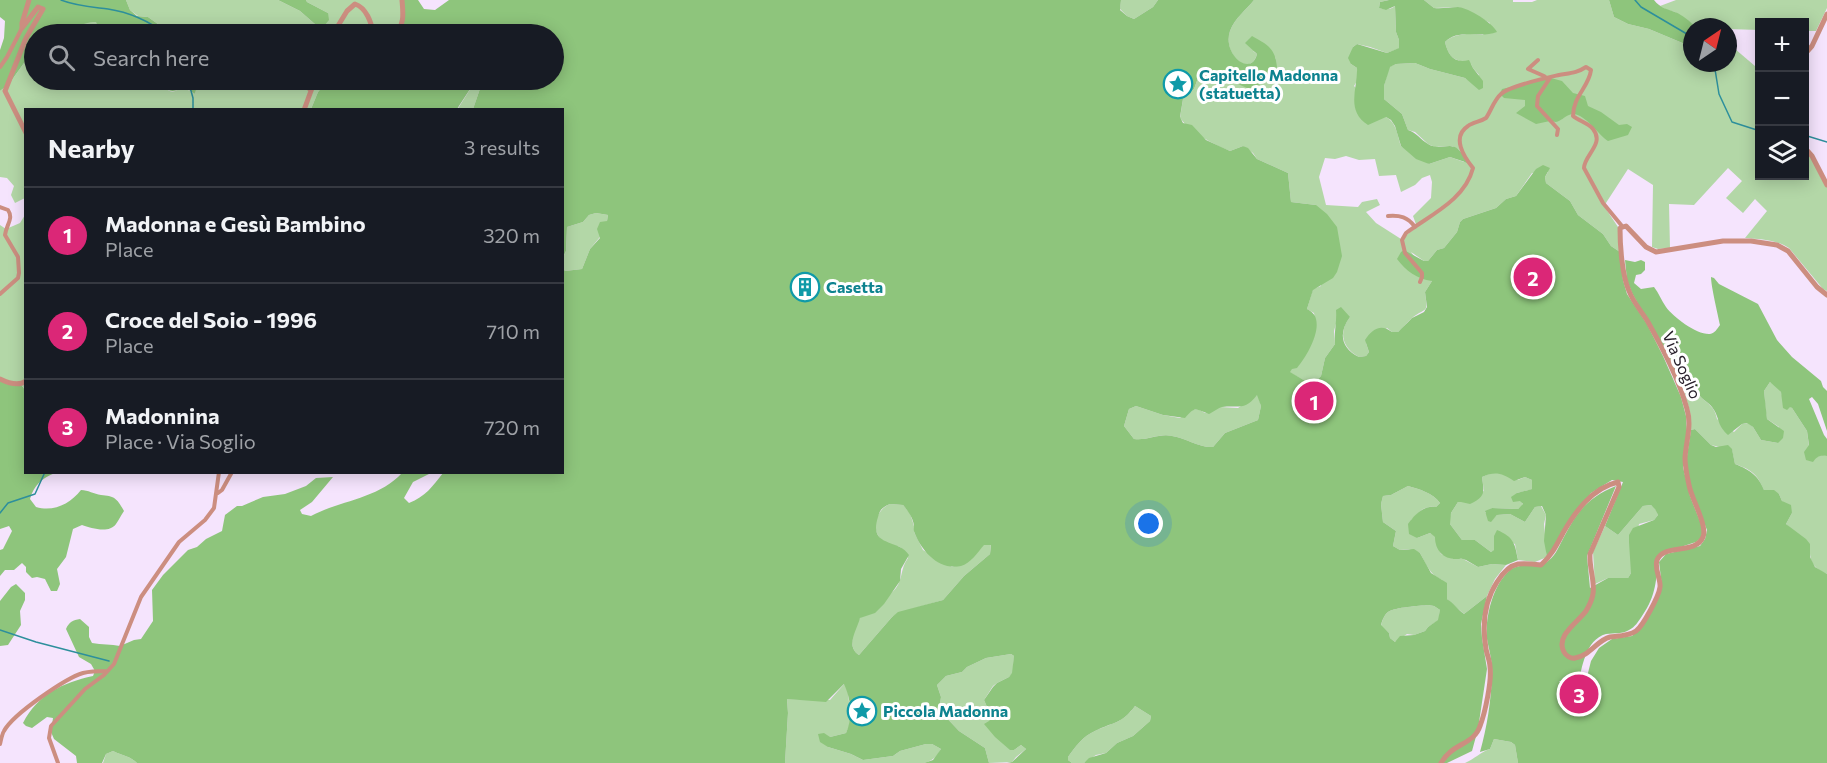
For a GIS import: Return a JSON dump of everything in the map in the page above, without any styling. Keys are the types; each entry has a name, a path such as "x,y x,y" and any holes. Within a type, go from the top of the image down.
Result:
{"street":[{"path":"22,28 29,0"},
{"path":"402,0 402,24"},
{"path":"339,24 347,11 355,4 364,10 370,24"},
{"path":"25,24 38,7 43,9 34,24"},
{"path":"1809,49 1827,14"},
{"path":"0,67 24,25"},
{"path":"24,43 6,91 24,129"},
{"path":"1539,60 1528,69 1549,78"},
{"path":"1420,282 1422,273 1402,248 1402,240 1406,233 1458,195 1473,171 1460,146 1460,139 1465,128 1486,118 1502,92 1523,84 1576,73 1586,67 1591,70 1590,77 1575,103 1573,116 1593,129 1595,134 1595,146 1586,159 1584,168 1603,203 1622,226 1628,228 1646,247 1656,252 1723,241 1751,241 1777,245 1788,251 1816,287 1827,295"},
{"path":"1549,78 1540,92 1537,106 1558,129 1557,135"},
{"path":"305,108 312,90"},
{"path":"1809,153 1827,186"},
{"path":"0,207 8,210 10,214 11,218 5,235 18,257 19,273 18,278 0,294"},
{"path":"1388,216 1397,215 1409,219 1415,227"},
{"name":"Via Soglio","path":"1441,763 1447,753 1471,740 1480,728 1491,668 1486,648 1484,618 1488,599 1494,586 1509,568 1517,564 1541,565 1548,559 1588,498 1607,485 1618,483 1619,487 1590,554 1593,593 1591,601 1564,637 1562,646 1569,657 1582,656 1605,638 1637,630 1657,597 1660,586 1656,563 1658,558 1664,553 1695,546 1703,538 1705,531 1691,495 1686,474 1688,411 1682,391 1663,349 1629,293 1625,279 1620,232 1622,226"},
{"path":"0,379 9,383 24,382"},
{"path":"58,763 49,738 51,726 85,689 116,662 141,597 179,542 212,512 218,493 219,474"},
{"path":"218,493 231,474"},
{"path":"0,744 3,731 16,715 37,700 81,673 107,671"}],"green space":[{"path":"0,0 126,0 130,10 137,16 148,17 158,24 96,24 90,22 24,24 24,63 9,84 0,91 0,50 4,38 5,21 0,17"},
{"path":"126,0 278,0 300,11 315,24 158,24 148,17 138,16 130,10"},
{"path":"278,0 306,0 328,13 329,20 326,24 315,24 300,11"},
{"path":"306,0 402,0 401,24 317,24 328,13"},
{"path":"402,0 418,0 424,9 435,10 449,0 1121,0 1120,10 1134,19 1153,7 1158,0 1254,0 1232,26 1230,48 1238,60 1249,64 1254,61 1257,54 1245,43 1252,36 1270,48 1277,67 1267,81 1249,89 1214,73 1209,78 1198,78 1194,89 1183,99 1180,117 1183,123 1192,125 1206,140 1230,151 1243,146 1248,148 1257,159 1288,173 1291,202 1316,205 1337,227 1342,256 1337,272 1333,278 1313,290 1307,309 1315,316 1316,331 1308,352 1297,368 1290,372 1307,382 1315,382 1321,376 1325,358 1335,344 1336,310 1341,307 1350,317 1344,329 1343,340 1348,349 1359,357 1366,356 1369,352 1365,340 1374,330 1384,328 1398,332 1412,318 1424,312 1427,307 1425,292 1432,281 1412,274 1404,267 1397,259 1401,252 1404,250 1428,261 1437,250 1444,248 1457,232 1463,219 1496,208 1506,199 1516,196 1536,169 1543,165 1550,168 1545,177 1546,183 1570,201 1578,215 1603,234 1611,246 1620,252 1627,294 1647,324 1681,397 1686,416 1687,433 1683,467 1690,496 1703,529 1701,538 1696,542 1659,554 1651,601 1635,626 1624,632 1606,634 1593,642 1583,663 1578,685 1559,681 1565,688 1577,692 1585,685 1591,661 1599,648 1612,639 1632,636 1643,626 1662,586 1659,562 1666,554 1700,546 1705,539 1707,530 1692,493 1687,471 1691,430 1695,429 1711,445 1716,447 1728,445 1732,449 1735,464 1753,474 1764,490 1774,490 1782,501 1791,505 1792,513 1786,524 1806,539 1810,544 1810,557 1815,567 1827,574 1827,763 1518,763 1515,745 1494,739 1490,749 1480,752 1490,704 1492,666 1487,639 1487,623 1490,605 1501,580 1512,569 1542,565 1548,561 1585,505 1616,486 1587,556 1590,588 1608,578 1628,578 1631,573 1629,535 1633,528 1654,520 1658,515 1651,505 1643,506 1618,535 1605,526 1623,482 1612,480 1591,493 1547,557 1544,541 1546,515 1542,506 1535,507 1525,522 1510,514 1497,515 1491,522 1488,521 1485,511 1492,508 1518,509 1523,504 1520,501 1513,502 1511,497 1532,489 1532,480 1525,477 1514,481 1502,475 1491,474 1482,477 1483,494 1479,499 1470,504 1458,502 1451,513 1450,524 1462,540 1475,540 1491,552 1494,550 1494,536 1497,530 1507,535 1515,545 1518,560 1506,565 1492,564 1478,567 1464,559 1451,559 1438,550 1435,537 1430,533 1417,538 1409,534 1408,524 1417,514 1428,507 1436,507 1440,503 1426,492 1408,486 1391,495 1383,496 1381,504 1383,522 1396,531 1393,546 1400,550 1414,549 1420,553 1431,573 1447,583 1447,599 1464,614 1487,596 1481,624 1487,669 1478,729 1472,751 1447,763 1084,763 1089,758 1106,753 1117,743 1133,736 1150,721 1151,716 1135,706 1121,719 1083,739 1068,757 1072,763 1007,763 1012,762 1026,749 1021,745 1010,750 995,737 984,724 991,716 984,700 997,683 1012,673 1014,656 1011,654 986,658 962,672 946,676 937,685 943,714 959,731 985,748 989,763 924,763 933,760 941,749 932,744 900,751 893,756 863,760 828,747 820,742 818,734 824,733 830,737 846,733 850,721 850,708 844,684 826,702 787,699 785,763 137,763 113,751 106,754 102,763 77,763 76,756 54,739 51,732 53,718 47,717 32,728 23,723 36,704 52,691 71,682 93,676 95,671 91,664 79,657 67,627 80,619 89,627 89,637 92,643 120,646 141,639 153,621 152,590 163,575 188,550 222,531 225,515 237,506 263,497 285,494 306,486 316,478 333,477 312,502 300,510 302,514 311,516 371,494 401,474 429,474 413,482 404,498 409,503 424,494 442,474 564,474 564,270 582,269 590,249 600,238 597,229 600,222 607,221 608,215 596,213 589,215 583,222 567,227 564,255 564,108 473,108 480,90 564,90 564,24 401,24","holes":["1257,395 1261,406 1258,420 1225,433 1213,447 1167,435 1134,439 1124,426 1129,409 1136,406 1163,415 1185,418 1194,410 1209,414 1222,407 1245,405","890,504 903,505 911,516 914,532 922,547 939,563 953,567 964,565 984,545 991,545 990,554 964,576 943,600 898,612 859,655 852,643 860,618 875,613 884,604 900,581 901,569 909,555 877,534 879,514","1428,605 1440,610 1438,620 1425,631 1400,636 1395,642 1381,625 1385,615 1392,610"]},
{"path":"1121,0 1158,0 1153,7 1134,19 1120,9"},
{"path":"1254,0 1389,0 1380,2 1379,8 1388,9 1395,6 1396,32 1400,48 1387,53 1357,44 1353,47 1351,64 1357,68 1357,81 1354,86 1392,123 1401,146 1429,164 1450,157 1464,162 1463,152 1452,146 1435,147 1415,132 1408,130 1402,114 1384,99 1384,86 1389,67 1396,64 1415,63 1465,78 1472,83 1479,75 1471,64 1457,60 1451,55 1445,42 1463,34 1483,35 1490,23 1459,7 1434,8 1424,0 1532,2 1537,0 1609,0 1614,17 1683,43 1683,72 1737,72 1737,51 1755,66 1755,180 1809,180 1809,154 1827,187 1827,291 1789,248 1762,239 1745,238 1767,211 1755,199 1743,213 1726,198 1742,181 1728,168 1694,205 1669,204 1670,248 1658,249 1652,247 1653,185 1628,169 1604,206 1618,227 1620,252 1611,246 1603,234 1578,215 1570,201 1546,183 1545,177 1548,172 1532,173 1516,196 1506,199 1496,208 1463,219 1457,232 1444,248 1437,250 1428,261 1424,261 1411,252 1432,281 1425,292 1425,309 1398,332 1392,332 1387,328 1366,343 1369,352 1366,356 1359,357 1349,349 1344,339 1344,328 1350,317 1337,320 1334,331 1335,344 1325,358 1321,376 1315,382 1307,382 1289,372 1310,346 1315,331 1314,313 1307,309 1313,289 1321,286 1316,205 1291,202 1288,173 1257,159 1243,146 1230,151 1217,145 1196,133 1180,118 1183,99 1194,89 1198,78 1214,73 1234,82 1276,58 1253,51 1257,54 1254,61 1243,64 1233,55 1229,40 1230,31","holes":["1346,156 1359,160 1375,159 1379,176 1396,175 1401,192 1430,175 1431,198 1413,216 1417,227 1401,239 1376,223 1366,212 1380,205 1377,199 1362,202 1358,207 1326,205 1319,177 1325,158 1335,159"]},
{"path":"1424,0 1434,8 1463,8 1486,20 1497,32 1457,36 1445,42 1452,57 1459,61 1469,60 1483,81 1483,88 1479,90 1465,78 1415,63 1396,64 1390,67 1384,86 1384,99 1402,114 1408,130 1428,144 1439,147 1453,146 1463,154 1468,163 1450,157 1429,164 1416,159 1401,146 1391,120 1386,117 1368,125 1357,113 1354,98 1357,68 1348,58 1357,44 1387,53 1399,48 1395,6 1386,10 1379,8 1380,2"},
{"path":"1609,0 1654,0 1661,7 1685,18 1683,43 1649,29 1628,24 1614,17"},
{"path":"1676,0 1827,0 1827,8 1816,31 1809,31 1809,18 1755,18 1755,30 1737,29 1737,18 1683,18 1660,6"},
{"path":"24,63 24,90 188,90 195,94 196,90 320,90 311,108 24,108 24,198 15,203 11,195 14,186 7,178 0,177 0,91 9,84"},
{"path":"1551,78 1562,81 1573,93 1585,96 1588,106 1619,125 1627,124 1632,127 1628,135 1608,141 1584,119 1574,114 1556,122 1536,124 1516,113 1525,106 1525,100 1504,98 1500,94 1502,89"},
{"path":"320,90 469,90 458,108 311,108"},
{"path":"470,90 480,90 473,108 458,108"},
{"path":"596,213 608,215 600,237 590,249 582,269 565,271 567,227 583,222 589,215"},
{"path":"24,217 24,389 17,382 0,378 0,225 6,229 20,223"},
{"path":"1625,260 1645,262 1645,270 1636,275 1634,283 1641,289 1654,287 1669,311 1686,325 1705,334 1716,331 1720,325 1711,277 1719,284 1758,304 1777,340 1792,357 1821,381 1827,391 1827,431 1818,404 1812,397 1809,399 1827,439 1827,456 1819,456 1813,462 1806,460 1804,452 1809,445 1807,431 1792,408 1787,410 1783,408 1781,392 1770,382 1764,391 1767,419 1784,431 1783,438 1778,443 1761,440 1753,427 1747,423 1742,424 1728,435 1712,408 1693,385 1691,384 1684,390 1632,293 1627,280"},
{"path":"0,378 17,382 24,389 24,474 53,474 36,486 30,499 36,507 61,506 81,490 112,497 117,500 124,511 116,524 109,529 82,525 73,529 66,557 57,569 60,584 57,591 51,591 45,579 32,578 22,563 14,570 5,570 0,576 0,550 3,549 12,531 9,526 0,529"},
{"path":"1770,382 1776,385 1783,399 1807,431 1809,446 1816,457 1827,456 1827,574 1813,564 1810,548 1786,524 1792,513 1779,494 1764,490 1753,473 1735,464 1732,450 1711,445 1695,429 1691,430 1690,412 1684,390 1691,384 1713,409 1717,419 1734,432 1742,424 1748,423 1761,440 1778,443 1779,427 1767,419 1766,412 1764,391"},
{"path":"1258,394 1261,406 1258,420 1225,433 1213,447 1167,435 1134,439 1124,426 1129,409 1136,406 1180,418 1192,410 1198,409 1205,413 1220,407 1238,408"},
{"path":"1491,473 1502,473 1518,480 1525,477 1532,480 1533,489 1517,493 1523,505 1518,509 1492,508 1485,512 1491,521 1497,515 1510,514 1525,522 1535,507 1541,506 1546,515 1544,524 1547,557 1535,562 1518,560 1515,544 1494,536 1495,550 1491,552 1475,540 1462,540 1450,524 1451,513 1458,502 1484,491 1482,477"},
{"path":"1408,486 1430,494 1440,503 1436,507 1425,508 1411,520 1417,538 1430,533 1436,537 1441,554 1454,559 1463,559 1478,567 1492,564 1506,565 1495,579 1487,596 1464,614 1447,599 1442,580 1431,572 1420,553 1409,549 1400,550 1393,546 1396,531 1383,522 1381,504 1383,496 1391,495"},
{"path":"890,504 903,505 910,513 914,532 923,550 952,567 978,551 984,544 991,544 990,554 964,576 943,600 898,613 892,617 859,655 855,652 852,643 857,622 896,588 908,558 900,547 882,540 876,530 878,515"},
{"path":"1651,505 1658,515 1654,520 1639,524 1631,573 1628,578 1608,578 1595,584 1593,552 1605,526 1618,535 1643,506"},
{"path":"16,584 25,593 25,600 20,611 21,625 8,645 0,646 0,601"},
{"path":"1428,605 1440,610 1439,620 1425,631 1414,635 1407,634 1395,642 1381,626 1385,615 1392,610"},
{"path":"1011,654 1014,656 1013,673 993,686 984,700 991,716 989,721 1014,750 1021,745 1026,749 1012,762 989,763 985,748 959,731 943,714 937,685 946,676 962,672 986,658"},
{"path":"845,683 850,724 846,733 830,737 828,747 863,760 893,756 900,751 926,744 932,744 941,749 938,754 932,760 924,763 785,763 787,699 830,700"},
{"path":"1135,706 1151,716 1150,721 1133,736 1117,743 1106,753 1096,755 1084,763 1072,763 1068,760 1073,749 1087,736 1122,719"},
{"path":"1494,739 1515,745 1518,763 1465,763 1490,749"},
{"path":"113,751 137,763 103,763 106,754"}],"waterway":[{"path":"61,0 116,10 151,24"},
{"path":"1635,0 1641,7 1683,32"},
{"path":"1715,72 1719,94 1732,122 1755,129"},
{"path":"191,90 193,108"},
{"path":"1809,137 1827,142"},
{"path":"0,513 8,503 35,494 44,474"},
{"path":"0,630 109,661"}],"place":[{"name":"Capitello Madonna (statuetta)","path":"1178,84"},
{"name":"Croce del Soio - 1996","path":"1533,277"},
{"name":"Casetta","path":"805,287"},
{"name":"Madonna e Gesù Bambino","path":"1314,401"},
{"name":"Madonnina","path":"1579,694"},
{"name":"Piccola Madonna","path":"862,711"}]}
